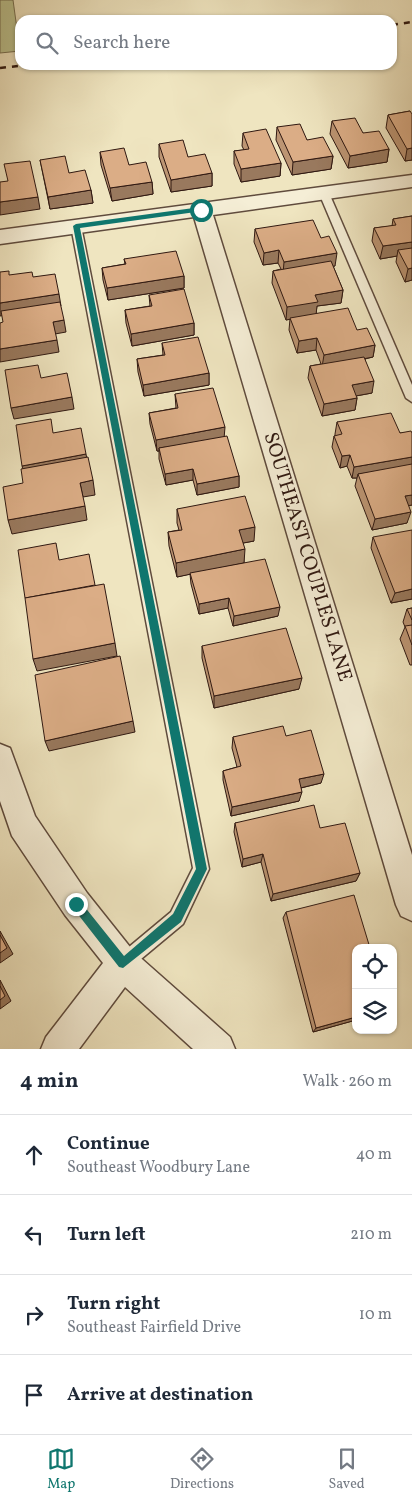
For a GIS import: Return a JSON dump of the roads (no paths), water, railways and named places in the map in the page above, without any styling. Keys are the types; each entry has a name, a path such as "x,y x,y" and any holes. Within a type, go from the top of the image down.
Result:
{"street":[{"path":"0,237 412,181"},
{"name":"SOUTHEAST COUPLES LANE","path":"201,210 412,906"},
{"path":"0,758 23,825 76,904 123,963 218,1049"},
{"path":"58,1049 123,963"}],"lane":[{"path":"324,193 412,398"},
{"path":"76,226 202,869 177,918 123,963"}],"railway":[{"path":"397,24 412,22"},
{"path":"0,68 15,66"}]}
